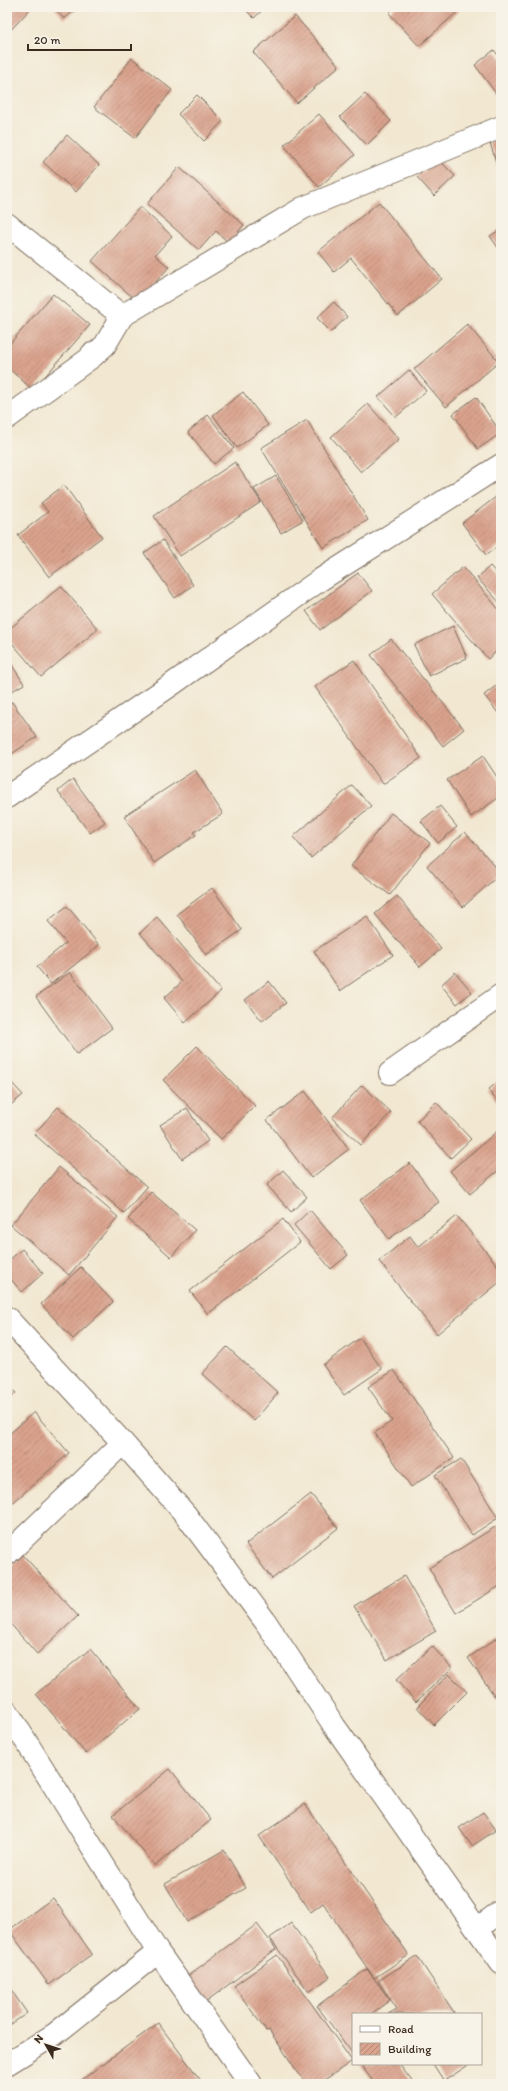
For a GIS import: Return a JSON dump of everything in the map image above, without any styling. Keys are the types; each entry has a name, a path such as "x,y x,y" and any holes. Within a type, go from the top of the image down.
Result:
{"street":[{"path":"7,418 105,345 122,316 304,208 501,126"},
{"path":"7,224 122,316"},
{"path":"7,797 171,685 320,580 501,465"},
{"path":"390,1072 501,995"},
{"path":"7,1318 123,1443 186,1515 266,1622 335,1727 501,1963"},
{"path":"7,1554 123,1443"},
{"path":"7,1711 158,1952 251,2084"},
{"path":"478,1929 501,1911"},
{"path":"7,2064 55,2034 158,1952"}],"building":[{"path":"7,7 32,7 7,34"},
{"path":"54,7 79,7 64,19"},
{"path":"243,7 266,7 254,18"},
{"path":"395,7 463,7 419,46 389,13"},
{"path":"295,16 339,66 297,103 253,52"},
{"path":"494,50 501,59 501,92 497,95 475,65"},
{"path":"132,58 172,90 135,138 94,107"},
{"path":"365,94 391,121 367,145 340,117"},
{"path":"197,95 223,121 204,141 178,114"},
{"path":"319,114 355,155 319,187 284,145"},
{"path":"67,135 99,165 76,192 43,162"},
{"path":"501,140 501,170 499,171 490,143"},
{"path":"437,158 455,176 434,196 417,177"},
{"path":"179,167 244,225 229,243 216,231 199,250 147,204"},
{"path":"379,202 442,279 398,316 351,258 334,272 318,252"},
{"path":"140,207 172,236 155,255 169,267 138,302 92,261"},
{"path":"501,229 501,252 490,236"},
{"path":"53,294 90,325 33,390 7,367 7,347"},
{"path":"334,302 347,317 331,332 317,318"},
{"path":"467,324 499,362 446,407 414,369"},
{"path":"409,370 426,391 396,417 378,397"},
{"path":"243,392 268,425 237,448 213,415"},
{"path":"476,397 501,433 478,449 453,414"},
{"path":"368,404 399,439 361,472 331,437"},
{"path":"208,415 234,448 214,464 188,432"},
{"path":"307,420 368,520 323,548 261,448"},
{"path":"235,462 261,502 180,556 154,516"},
{"path":"276,476 303,520 281,533 254,489"},
{"path":"64,485 102,537 49,577 18,535 48,512 41,503"},
{"path":"501,493 501,544 486,555 462,523"},
{"path":"163,540 193,585 175,598 144,553"},
{"path":"490,566 501,578 501,604 477,578"},
{"path":"463,567 501,612 501,647 488,659 432,594"},
{"path":"358,573 372,591 320,630 306,611"},
{"path":"61,586 98,629 41,677 7,637 7,631"},
{"path":"453,626 467,658 429,676 414,645"},
{"path":"391,639 464,729 443,746 371,655"},
{"path":"7,657 24,684 7,694"},
{"path":"354,660 421,758 383,784 315,687"},
{"path":"501,682 501,711 498,713 484,695"},
{"path":"12,702 37,737 7,757 7,705"},
{"path":"483,756 501,783 501,796 471,817 447,780"},
{"path":"195,770 223,814 194,832 196,835 154,863 124,816"},
{"path":"73,779 105,822 90,833 58,791"},
{"path":"352,785 371,806 311,858 293,837"},
{"path":"440,806 457,827 438,843 421,821"},
{"path":"391,813 430,843 390,895 351,866"},
{"path":"465,832 501,873 463,907 427,866"},
{"path":"212,888 242,930 206,955 177,914"},
{"path":"397,896 441,949 420,967 375,914"},
{"path":"67,906 99,945 51,984 37,967 66,943 48,921"},
{"path":"367,916 393,955 340,991 314,951"},
{"path":"157,917 221,991 185,1023 164,998 182,982 140,933"},
{"path":"70,972 112,1028 77,1054 36,997"},
{"path":"455,972 472,992 457,1004 441,985"},
{"path":"269,981 286,1003 262,1021 245,1000"},
{"path":"197,1046 255,1106 221,1139 163,1080"},
{"path":"501,1079 501,1106 488,1090"},
{"path":"9,1080 23,1095 7,1108 7,1081"},
{"path":"362,1085 391,1112 361,1145 332,1118"},
{"path":"305,1091 349,1149 311,1178 267,1120"},
{"path":"436,1102 471,1139 451,1158 417,1121"},
{"path":"58,1107 147,1187 124,1213 34,1134"},
{"path":"187,1108 208,1141 182,1159 160,1125"},
{"path":"501,1128 501,1168 470,1194 450,1171"},
{"path":"410,1163 439,1202 389,1239 360,1200"},
{"path":"59,1167 118,1217 69,1275 11,1225"},
{"path":"283,1170 307,1197 291,1212 267,1185"},
{"path":"151,1192 195,1230 171,1257 128,1219"},
{"path":"310,1210 348,1255 331,1269 294,1225"},
{"path":"457,1216 501,1270 501,1281 437,1334 379,1261 410,1236 418,1247"},
{"path":"283,1219 300,1242 208,1314 190,1291"},
{"path":"22,1249 43,1273 22,1292 7,1275 7,1262"},
{"path":"81,1267 113,1302 73,1339 41,1304"},
{"path":"360,1338 382,1369 344,1395 323,1365"},
{"path":"227,1347 278,1393 254,1421 202,1374"},
{"path":"394,1370 454,1458 411,1487 375,1433 392,1421 368,1387"},
{"path":"7,1384 16,1393 7,1401"},
{"path":"34,1412 69,1453 7,1508 7,1436"},
{"path":"461,1459 498,1518 472,1535 435,1475"},
{"path":"311,1494 338,1528 272,1579 246,1544"},
{"path":"500,1524 501,1585 456,1613 429,1568"},
{"path":"23,1555 78,1616 37,1654 7,1620 7,1569"},
{"path":"404,1576 436,1631 387,1660 354,1606"},
{"path":"501,1635 501,1694 496,1698 468,1658"},
{"path":"432,1646 452,1668 416,1702 396,1680"},
{"path":"90,1649 140,1709 86,1754 36,1694"},
{"path":"449,1674 467,1692 434,1725 417,1707"},
{"path":"170,1769 211,1820 155,1866 113,1815"},
{"path":"305,1804 409,1955 374,1978 323,1903 311,1912 259,1836"},
{"path":"483,1812 496,1830 472,1846 459,1828"},
{"path":"224,1850 246,1888 187,1922 165,1884"},
{"path":"53,1898 92,1954 49,1985 9,1930"},
{"path":"291,1923 330,1977 309,1992 270,1938"},
{"path":"257,1924 276,1949 204,2003 185,1978"},
{"path":"277,1955 352,2061 319,2084 306,2084 269,2030 266,2031 234,1986"},
{"path":"417,1956 454,2013 390,2013 397,2009 378,1981"},
{"path":"367,1969 390,2000 372,2013 352,2013 352,2053 317,2006"},
{"path":"7,1984 27,2013 7,2027"},
{"path":"158,2023 202,2082 200,2084 76,2084"},
{"path":"361,2065 400,2065 414,2084 375,2084"},
{"path":"434,2065 468,2065 444,2081"}]}
